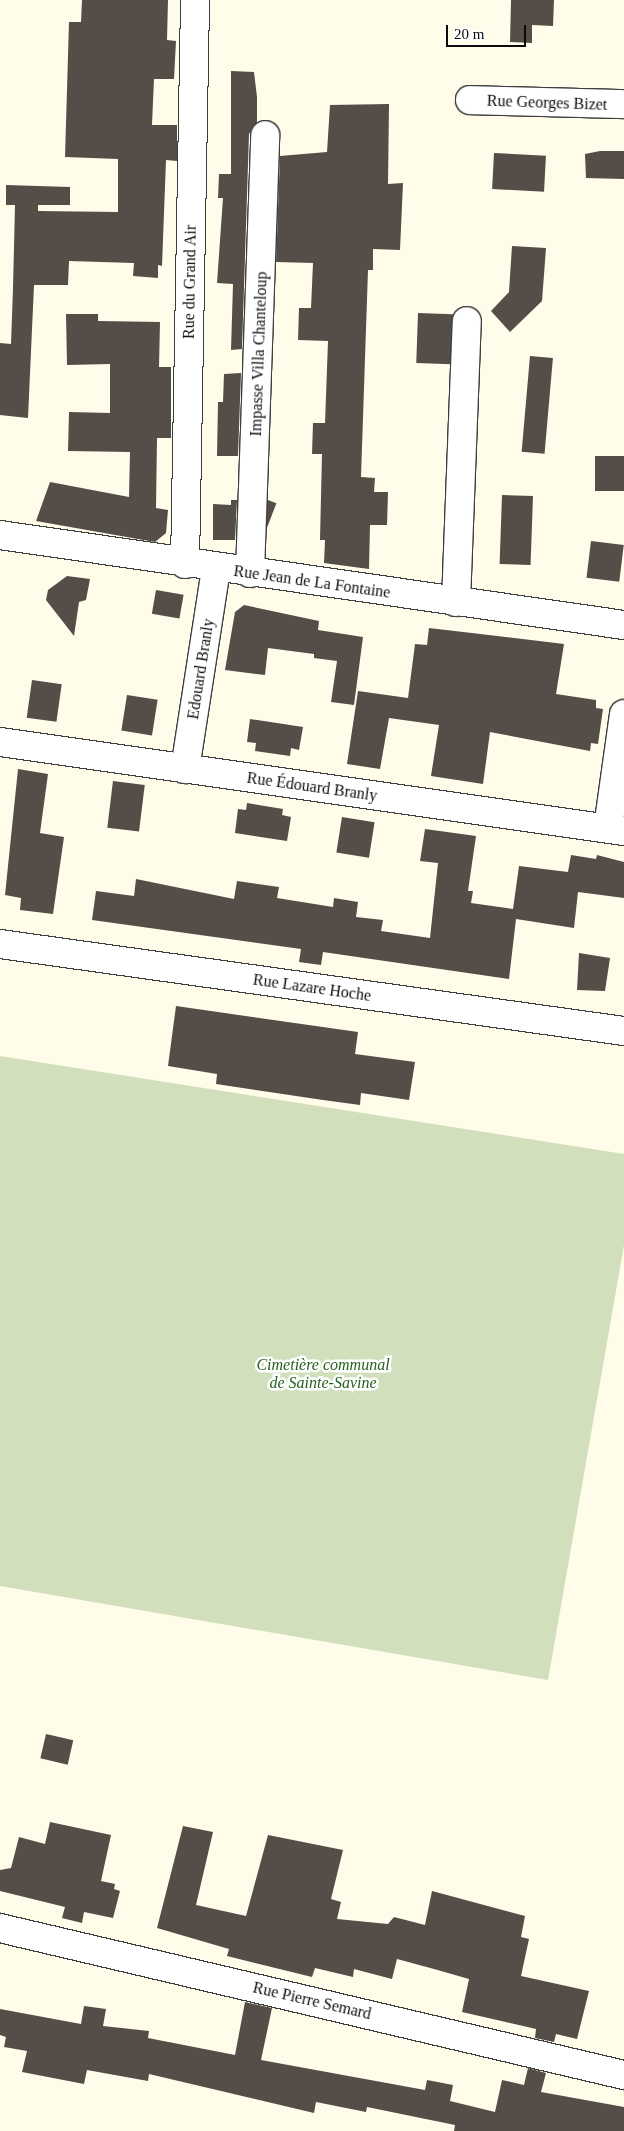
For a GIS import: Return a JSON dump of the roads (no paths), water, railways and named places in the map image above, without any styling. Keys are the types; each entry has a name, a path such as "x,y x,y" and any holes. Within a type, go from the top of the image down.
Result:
{"street":[{"name":"Rue du Grand Air","path":"185,564 195,0"},
{"name":"Rue Georges Bizet","path":"470,100 624,104"},
{"name":"Impasse Villa Chanteloup","path":"250,573 265,136"},
{"path":"456,602 467,321"},
{"name":"Rue Jean de La Fontaine","path":"0,535 216,569 624,625"},
{"name":"Edouard Branly","path":"186,769 216,569"},
{"path":"616,830 624,714"},
{"name":"Rue Édouard Branly","path":"0,742 616,830"},
{"name":"Rue Lazare Hoche","path":"0,944 624,1031"},
{"name":"Rue Pierre Semard","path":"0,1928 624,2075"}],"park label":[{"name":"Cimetière communal de Sainte-Savine","path":"323,1374"}]}
